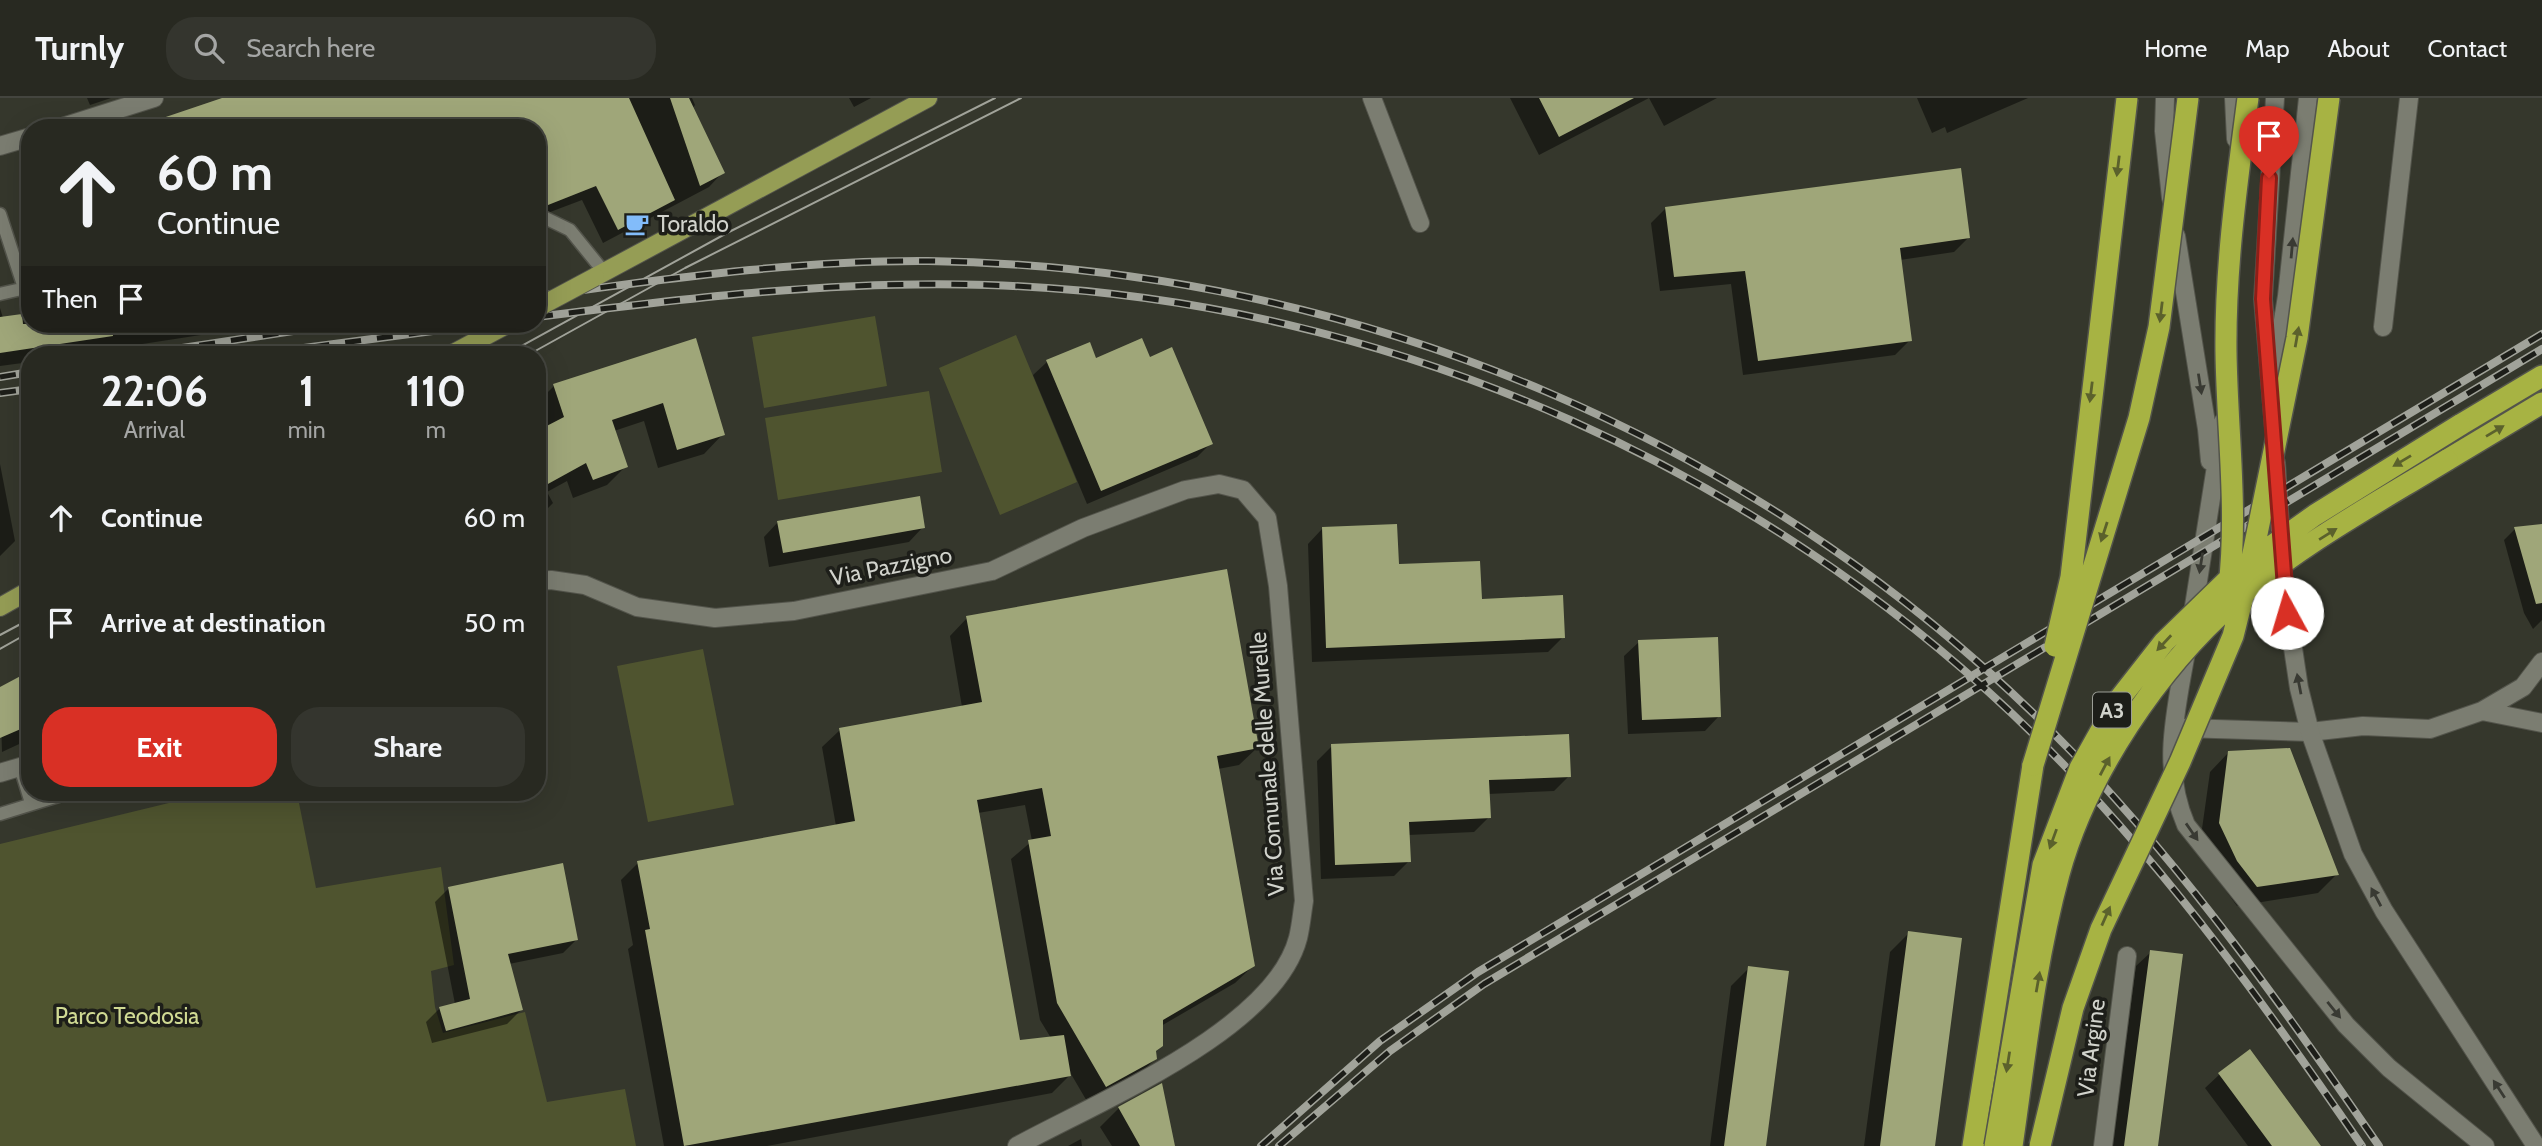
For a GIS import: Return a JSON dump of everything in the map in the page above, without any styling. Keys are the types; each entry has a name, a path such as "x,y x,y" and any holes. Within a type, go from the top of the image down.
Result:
{"highway":[{"path":"1973,1146 2033,765 2071,577 2127,98"},
{"path":"2033,765 2139,418 2159,327 2188,98"},
{"path":"2202,711 2229,582 2231,512 2226,349 2231,227 2248,98"},
{"path":"2040,1146 2073,1008 2101,929 2202,711 2233,636 2252,560 2297,338 2329,98"},
{"name":"A3","path":"1995,1146 2043,865 2080,768 2117,702 2164,642 2255,556 2315,515 2542,376"},
{"name":"A3","path":"2012,1146 2029,1029 2060,872 2095,787 2131,722 2164,675 2197,638 2261,580 2328,534 2542,402"}],"main road":[{"path":"546,303 928,98"},
{"path":"467,346 491,333"},
{"path":"0,607 21,595"}],"street":[{"path":"88,119 154,98"},
{"path":"1372,98 1420,223"},
{"path":"2165,98 2167,170 2185,305 2207,429 2212,496"},
{"path":"2234,98 2238,195 2223,424 2174,728 2172,775 2175,799 2186,825 2346,1025 2389,1068 2485,1146"},
{"path":"2275,98 2263,299 2272,388 2284,589 2299,688 2310,732 2354,854 2384,911 2536,1146"},
{"path":"2272,388 2287,296 2308,98"},
{"path":"2383,327 2409,98"},
{"path":"0,146 21,140"},
{"name":"Via Pazzigno","path":"546,580 585,585 637,607 715,618 794,611 992,571 1083,528 1185,490 1219,484 1243,490"},
{"name":"Via Comunale delle Murelle","path":"1017,1146 1209,1041 1249,1012 1267,991 1298,939 1304,901 1278,586 1267,518 1243,490"},
{"path":"2174,728 2310,732 2363,726 2430,729 2482,711 2523,687 2542,662"},
{"path":"2482,711 2542,723"},
{"path":"0,773 21,766"},
{"name":"Via Argine","path":"2103,1146 2127,957"}],"lane":[{"path":"0,214 21,271"},
{"path":"546,219 570,230 599,274"},
{"path":"0,294 21,289"},
{"path":"0,814 38,801"}],"green space":[{"path":"875,316 887,386 764,408 752,337"},
{"path":"1016,335 1077,482 1000,515 939,368"},
{"path":"929,391 942,472 778,500 765,418"},
{"path":"703,649 734,805 648,822 617,666"},
{"name":"Parco Teodosia","path":"177,801 299,801 316,888 441,867 454,965 431,971 435,1007 443,1033 525,1012 547,1102 625,1089 636,1146 0,1146 0,844"}],"building":[{"path":"222,98 629,98 675,200 618,230 596,186 546,206 546,119 160,119"},
{"path":"670,98 689,98 725,173 700,186"},
{"path":"1539,98 1634,98 1559,137"},
{"path":"1961,168 1970,238 1900,248 1912,341 1758,361 1745,271 1674,277 1665,207"},
{"path":"21,314 21,333 113,333 113,336 47,346 21,346 21,350 0,353 0,317"},
{"path":"696,338 725,435 677,450 663,403 612,420 628,467 593,480 586,463 546,485 546,426 564,417 553,384"},
{"path":"1142,338 1150,357 1172,347 1213,444 1101,491 1046,360 1090,342 1096,358"},
{"path":"920,496 925,528 783,553 777,521"},
{"path":"1397,524 1399,564 1480,561 1482,599 1563,595 1565,638 1326,648 1322,527"},
{"path":"2542,524 2542,603 2536,604 2514,527"},
{"path":"1227,569 1259,748 1217,756 1255,966 1163,1020 1163,1046 1156,1051 1157,1059 1106,1087 1057,1003 1028,840 1051,836 1042,788 977,800 1020,1040 1064,1035 1071,1076 684,1146 645,930 650,929 637,861 855,821 839,728 982,702 966,616"},
{"path":"1718,637 1721,717 1642,720 1638,640"},
{"path":"21,676 21,729 0,738 0,687"},
{"path":"1569,734 1571,777 1489,780 1491,818 1409,822 1411,862 1335,865 1331,744"},
{"path":"2290,748 2339,875 2257,887 2237,861 2219,823 2228,751"},
{"path":"563,863 578,940 508,954 523,1010 446,1031 439,1007 470,999 448,887"},
{"path":"1908,931 1962,938 1935,1146 1880,1146"},
{"path":"2150,950 2183,954 2158,1146 2124,1146"},
{"path":"1748,966 1789,971 1766,1146 1724,1146"},
{"path":"2250,1049 2321,1146 2272,1146 2218,1073"},
{"path":"1162,1083 1175,1146 1140,1146 1118,1107"}],"tram line":[{"path":"546,332 727,233 995,98"},
{"path":"544,346 685,268 1021,98"},
{"path":"521,346 545,333"},
{"path":"0,635 21,624"},
{"path":"0,649 21,637"}],"railway":[{"path":"546,295 732,272 830,264 928,261 1088,271 1245,297 1399,337 1548,392 1691,462 1826,545 1954,641 2071,751 2155,844 2233,942 2379,1146"},
{"path":"546,316 706,297 875,285 988,285 1138,297 1286,324 1431,366 1572,421 1706,489 1834,569 1954,662 2064,765 2184,901 2293,1047 2362,1146"},
{"path":"195,346 280,333"},
{"path":"319,346 417,333"},
{"path":"1261,1146 1380,1041 1478,972 2542,334"},
{"path":"1279,1146 1390,1051 1484,984 2542,349"},
{"path":"0,377 21,374"},
{"path":"0,393 21,390"}],"place":[{"name":"Toraldo","path":"637,224"}],"route":[{"path":"2269,178 2263,299 2272,388 2287,613"}]}
